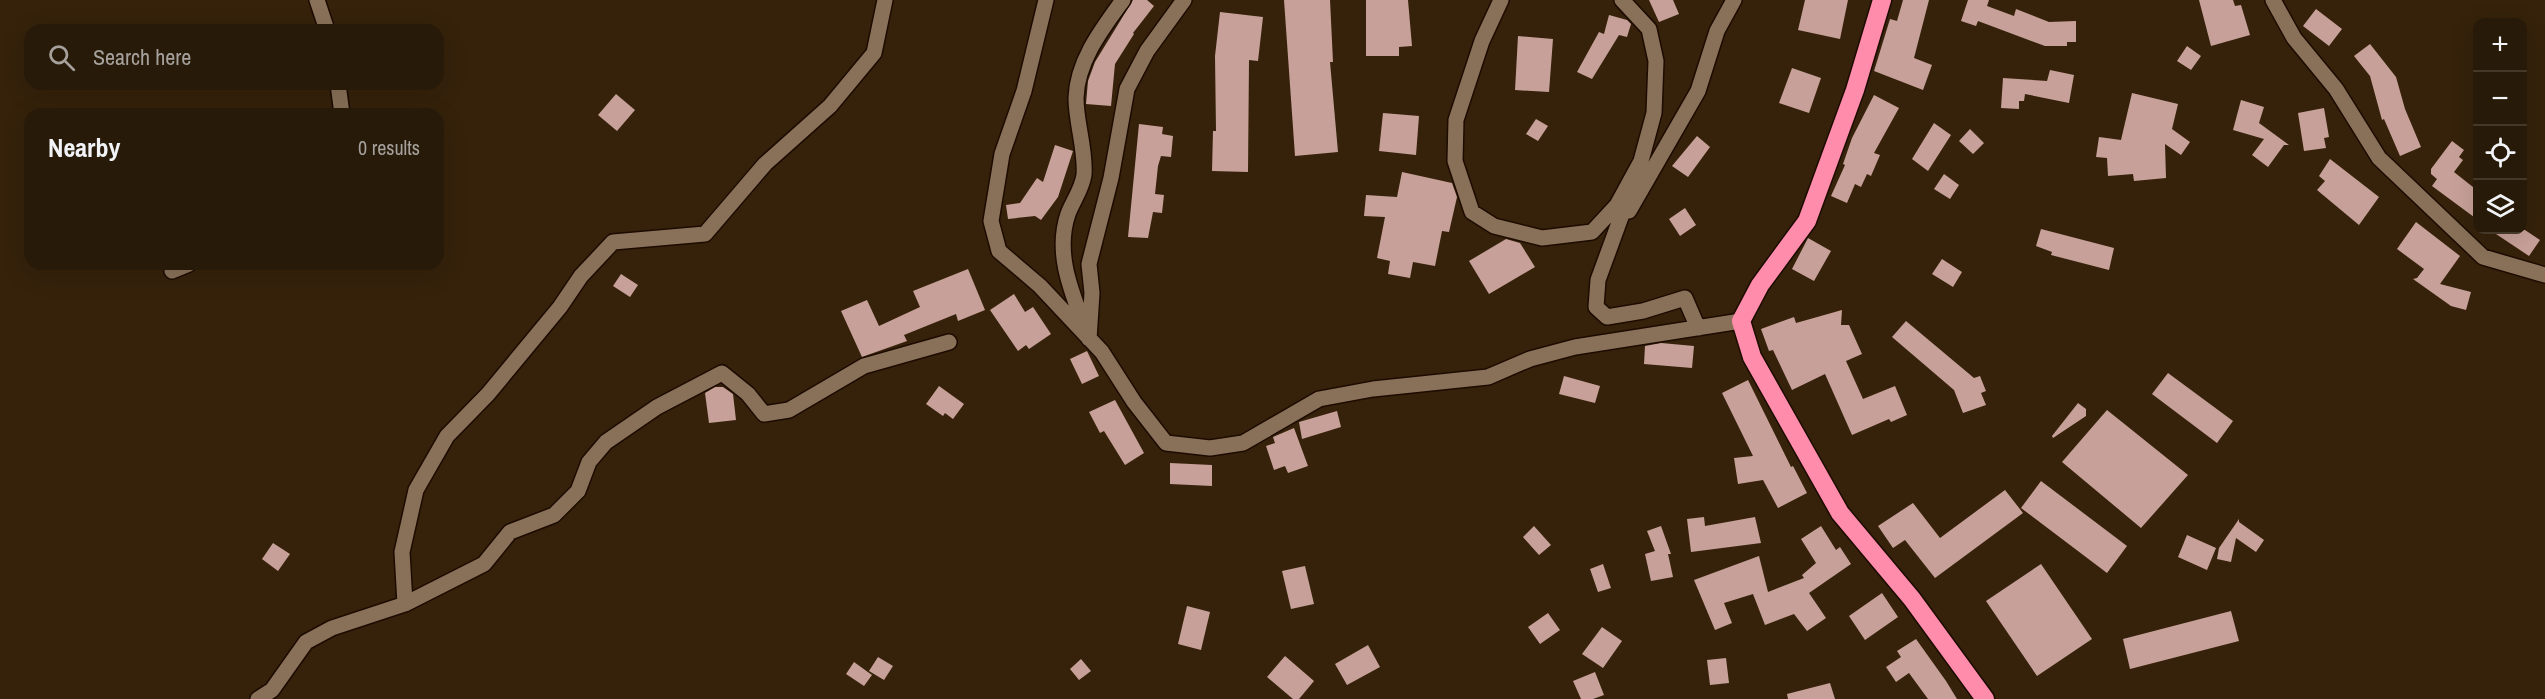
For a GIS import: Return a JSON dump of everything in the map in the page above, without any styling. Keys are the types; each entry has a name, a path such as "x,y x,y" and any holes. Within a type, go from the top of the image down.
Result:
{"highway":[{"path":"1882,0 1854,90 1807,221 1760,285 1741,321 1752,357 1840,513 1912,598 1985,699"}],"street":[{"path":"317,0 325,24"},
{"path":"405,604 402,552 416,490 447,436 488,394 560,307 581,276 613,242 705,234 765,164 830,106 874,52 885,0"},
{"path":"1046,0 1024,91 1002,154 991,221 999,251 1040,286 1102,352 1134,402 1166,443 1210,448 1243,443 1319,399 1373,389 1488,377 1530,359 1575,347 1741,321"},
{"path":"1089,339 1065,273 1064,250 1068,213 1084,175 1076,98 1080,67 1123,0"},
{"path":"1089,339 1092,293 1089,264 1111,178 1127,89 1147,51 1184,0"},
{"path":"1501,0 1482,41 1456,120 1455,161 1472,212 1494,226 1542,238 1592,232 1617,205 1641,161"},
{"path":"1622,0 1649,29 1656,61 1654,113 1641,161 1598,280 1596,307 1607,317 1643,311 1685,298 1698,328"},
{"path":"1613,239 1698,91 1717,31 1734,0"},
{"path":"2273,0 2294,38 2336,89 2379,158 2483,257 2545,275"},
{"path":"339,90 341,108"},
{"path":"258,699 272,690 306,642 332,628 405,604 484,564 510,532 554,515 578,491 590,462 606,442 657,407 722,373 748,393 764,414 789,410 864,366 949,342"}],"building":[{"path":"1133,0 1147,0 1154,6 1133,33 1115,64 1111,106 1086,104 1088,81 1095,62"},
{"path":"1284,0 1330,0 1333,62 1330,62 1338,152 1295,156"},
{"path":"1366,0 1408,0 1412,46 1399,47 1399,56 1366,56"},
{"path":"1649,0 1673,0 1679,14 1659,22"},
{"path":"1805,0 1848,0 1840,39 1798,30"},
{"path":"1903,0 1929,0 1914,58 1932,65 1923,90 1874,71 1890,19 1897,21"},
{"path":"1968,0 1989,0 1987,6 2014,16 2016,9 2049,22 2076,21 2076,42 2067,42 2067,46 2045,46 1978,21 1976,26 1961,21"},
{"path":"2199,0 2233,0 2235,6 2241,5 2250,35 2211,46"},
{"path":"2316,9 2342,29 2329,46 2303,26"},
{"path":"1220,12 1263,17 1258,61 1249,60 1248,172 1212,171 1213,131 1216,131 1215,56"},
{"path":"1609,15 1627,20 1631,24 1627,37 1619,35 1592,79 1577,72 1599,32 1604,34"},
{"path":"1518,36 1553,39 1549,92 1515,90"},
{"path":"2370,44 2396,77 2405,109 2421,147 2400,156 2384,119 2382,120 2370,76 2354,56"},
{"path":"2187,46 2201,56 2191,70 2177,61"},
{"path":"1792,68 1821,78 1809,113 1779,103"},
{"path":"2050,70 2074,75 2069,103 2025,94 2024,101 2019,101 2019,109 2001,108 2003,78 2047,81"},
{"path":"2132,93 2178,104 2172,129 2190,142 2181,155 2165,144 2166,178 2134,181 2133,174 2108,176 2107,158 2096,157 2099,137 2121,140"},
{"path":"616,94 635,110 617,131 598,115"},
{"path":"1874,95 1899,108 1874,153 1880,155 1871,176 1867,174 1861,187 1855,184 1847,203 1831,196 1845,165 1843,164 1852,138"},
{"path":"2241,100 2264,107 2259,123 2289,145 2284,145 2268,167 2252,155 2264,139 2233,130"},
{"path":"2324,108 2329,137 2324,138 2326,148 2304,151 2298,113"},
{"path":"1383,113 1419,116 1416,155 1379,151"},
{"path":"1536,119 1548,126 1538,141 1526,134"},
{"path":"1934,123 1951,135 1928,171 1912,159"},
{"path":"1139,124 1163,127 1162,134 1173,136 1171,157 1161,156 1158,166 1155,194 1164,195 1162,213 1153,212 1148,238 1128,237"},
{"path":"1970,129 1984,143 1973,154 1959,141"},
{"path":"1697,136 1710,147 1688,177 1672,166"},
{"path":"2452,141 2464,150 2459,157 2463,160 2454,172 2473,187 2473,216 2432,186 2437,179 2431,174 2431,169"},
{"path":"1055,145 1073,151 1058,197 1041,220 1035,216 1008,219 1006,205 1020,203 1037,178 1043,182"},
{"path":"2330,159 2379,197 2359,225 2317,190 2325,181 2319,176"},
{"path":"1402,172 1452,183 1457,197 1449,232 1442,231 1435,266 1413,262 1410,278 1388,274 1390,261 1377,258 1385,217 1364,216 1366,195 1397,197"},
{"path":"1944,174 1959,185 1950,199 1934,189"},
{"path":"1685,208 1696,225 1680,236 1669,219"},
{"path":"2416,222 2460,256 2440,284 2471,292 2466,310 2451,306 2413,279 2417,278 2424,269 2397,249"},
{"path":"2041,229 2114,248 2109,270 2051,255 2052,252 2036,246"},
{"path":"2527,231 2540,240 2529,256 2496,234 2527,234"},
{"path":"1808,238 1831,251 1814,281 1792,269"},
{"path":"1506,239 1520,243 1535,267 1489,294 1469,261"},
{"path":"1942,259 1962,272 1953,287 1932,274"},
{"path":"968,269 985,310 958,321 956,314 904,335 907,341 862,357 841,311 867,300 879,326 920,307 913,291"},
{"path":"621,274 638,285 630,297 613,286"},
{"path":"1014,294 1025,312 1033,307 1051,334 1029,349 1026,345 1018,351 990,310"},
{"path":"1842,310 1841,325 1849,325 1862,354 1846,361 1863,399 1895,386 1907,415 1891,422 1889,419 1852,435 1825,374 1792,390 1773,350 1769,351 1761,329 1794,317 1796,323"},
{"path":"1906,321 1974,378 1980,376 1986,391 1981,393 1986,405 1963,413 1954,390 1892,337"},
{"path":"1661,343 1694,346 1692,368 1644,364 1645,346"},
{"path":"1087,351 1099,376 1082,384 1070,359"},
{"path":"2168,373 2233,421 2217,443 2152,394"},
{"path":"1564,376 1600,386 1595,403 1559,394"},
{"path":"1748,380 1791,467 1793,466 1807,493 1778,508 1763,480 1738,484 1734,458 1753,456 1722,393"},
{"path":"939,386 964,404 953,419 945,413 943,416 926,404"},
{"path":"715,387 723,387 733,394 736,420 709,423 705,393"},
{"path":"1115,400 1144,453 1125,465 1104,431 1100,433 1089,412"},
{"path":"2078,403 2086,409 2086,416 2053,438 2052,436"},
{"path":"2107,410 2188,475 2141,528 2062,462"},
{"path":"1337,411 1341,427 1302,439 1299,422"},
{"path":"1294,428 1308,466 1288,473 1285,466 1274,470 1266,446 1275,443 1273,437"},
{"path":"1170,463 1212,465 1212,486 1170,484"},
{"path":"2041,481 2127,546 2107,573 2021,508"},
{"path":"2005,490 2023,513 1935,578 1905,540 1893,548 1878,526 1913,503 1940,538"},
{"path":"1704,517 1705,526 1755,517 1761,543 1691,552 1687,519"},
{"path":"2239,519 2239,522 2264,540 2256,552 2236,538 2231,562 2217,559 2219,548"},
{"path":"1534,526 1551,545 1539,555 1523,537"},
{"path":"1661,526 1671,554 1668,554 1673,577 1651,581 1645,554 1655,551 1647,531"},
{"path":"1821,526 1836,550 1840,547 1851,564 1809,593 1826,618 1807,631 1794,614 1765,625 1753,594 1724,603 1732,623 1715,630 1694,580 1759,556 1768,592 1804,578 1802,575 1816,563 1801,539"},
{"path":"2187,535 2216,548 2207,570 2178,557"},
{"path":"273,543 290,554 278,571 262,559"},
{"path":"1603,564 1611,588 1598,592 1590,569"},
{"path":"2041,564 2092,639 2037,676 1986,601"},
{"path":"1305,566 1314,604 1291,609 1282,571"},
{"path":"1882,593 1898,617 1865,640 1849,616"},
{"path":"1187,606 1210,612 1201,650 1178,644"},
{"path":"2231,611 2239,641 2130,669 2123,639"},
{"path":"1548,613 1560,630 1540,644 1528,627"},
{"path":"1602,627 1622,641 1603,668 1582,654"},
{"path":"1916,639 1957,699 1928,699 1909,673 1896,682 1886,667 1901,657 1897,651"},
{"path":"1368,645 1380,667 1347,685 1335,664"},
{"path":"1285,656 1314,681 1299,699 1293,699 1267,677"},
{"path":"878,657 893,666 884,680 869,671"},
{"path":"1726,658 1729,683 1710,685 1707,660"},
{"path":"1081,659 1091,671 1079,680 1070,669"},
{"path":"854,662 872,675 864,686 846,674"},
{"path":"1595,672 1604,695 1593,699 1581,699 1573,681"},
{"path":"1830,683 1835,699 1788,699 1787,694"}]}
